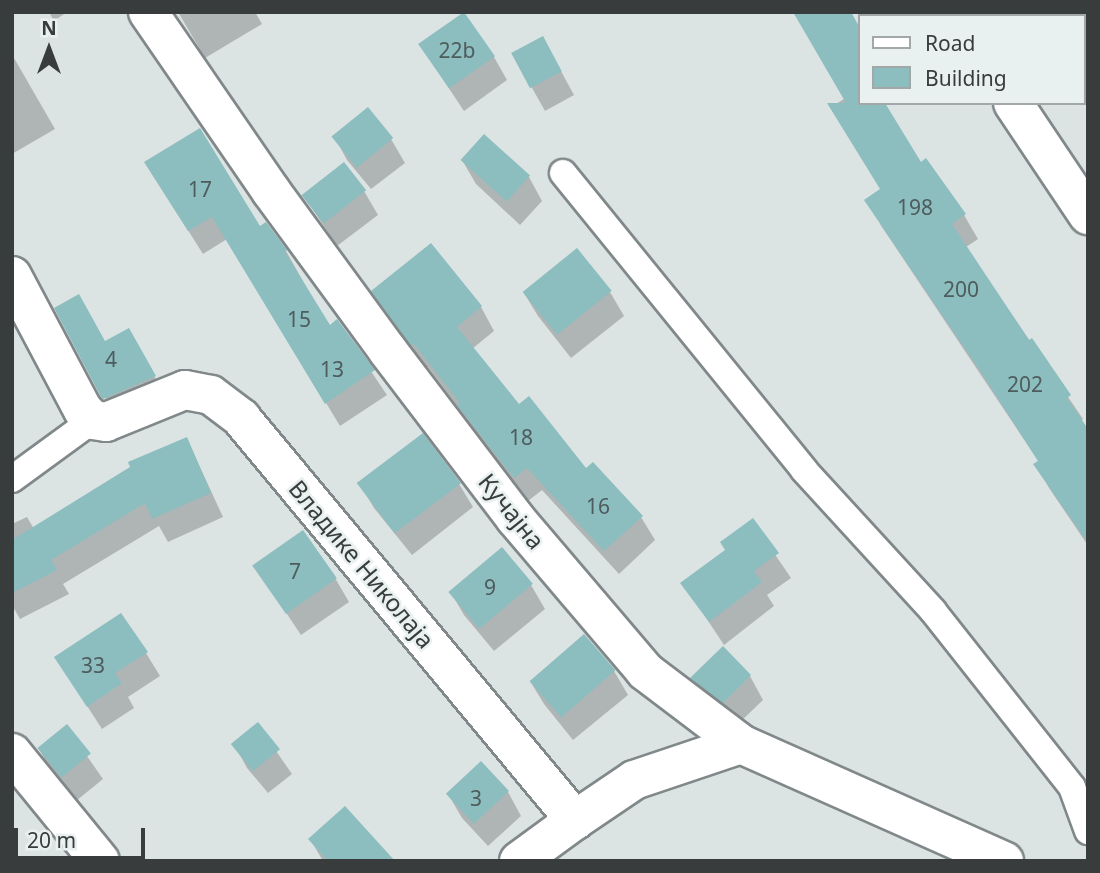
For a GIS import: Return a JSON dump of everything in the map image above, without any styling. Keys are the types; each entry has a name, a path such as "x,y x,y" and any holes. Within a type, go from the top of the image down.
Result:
{"street":[{"name":"Кучајна","path":"148,12 271,191 515,518 645,671 741,744 1004,861"},
{"path":"1014,105 1088,215"},
{"path":"12,276 83,410 93,420"},
{"name":"Владике Николаја","path":"93,420 106,422 185,390 211,395 241,418 575,820"},
{"path":"519,861 634,780 741,744"},
{"path":"12,753 100,861"}],"lane":[{"path":"563,173 804,470 933,611 1072,787 1088,831"},
{"path":"12,479 93,420"}],"building":[{"path":"464,12 495,56 449,88 418,44"},
{"path":"793,12 851,12 858,24 858,105 886,105 921,162 926,158 966,214 952,224 1029,340 1032,338 1071,395 1067,398 1088,429 1088,543 1033,464 1038,461 981,372 864,200 880,189 827,103 846,103"},
{"path":"543,36 562,71 530,88 511,53"},
{"path":"368,107 393,138 357,168 331,137"},
{"path":"200,128 260,226 266,222 287,250 285,252 330,325 337,319 375,370 325,404 212,217 188,231 144,162"},
{"path":"484,134 530,175 507,201 461,160"},
{"path":"344,162 366,190 324,224 301,195"},
{"path":"431,243 482,306 457,327 519,404 529,396 586,468 593,462 643,516 604,551 527,468 514,478 457,405 460,403 414,344 411,346 371,291"},
{"path":"577,248 612,291 557,335 523,292"},
{"path":"79,294 105,341 129,328 156,376 103,399 101,397 54,308"},
{"path":"423,433 461,483 395,533 357,483"},
{"path":"187,437 211,493 152,519 145,503 51,560 57,570 12,593 12,540 130,467 128,462"},
{"path":"753,518 779,553 754,571 762,582 709,622 680,583 725,550 720,542"},
{"path":"303,530 337,578 286,614 252,566"},
{"path":"502,547 533,584 479,629 448,592"},
{"path":"121,613 148,652 115,673 122,683 87,707 54,657"},
{"path":"584,634 615,670 561,717 530,681"},
{"path":"723,646 751,675 723,703 690,678"},
{"path":"258,722 280,749 253,771 231,744"},
{"path":"67,724 91,754 61,777 37,748"},
{"path":"481,761 509,791 474,824 446,794"},
{"path":"345,806 395,861 328,861 308,839"}]}
